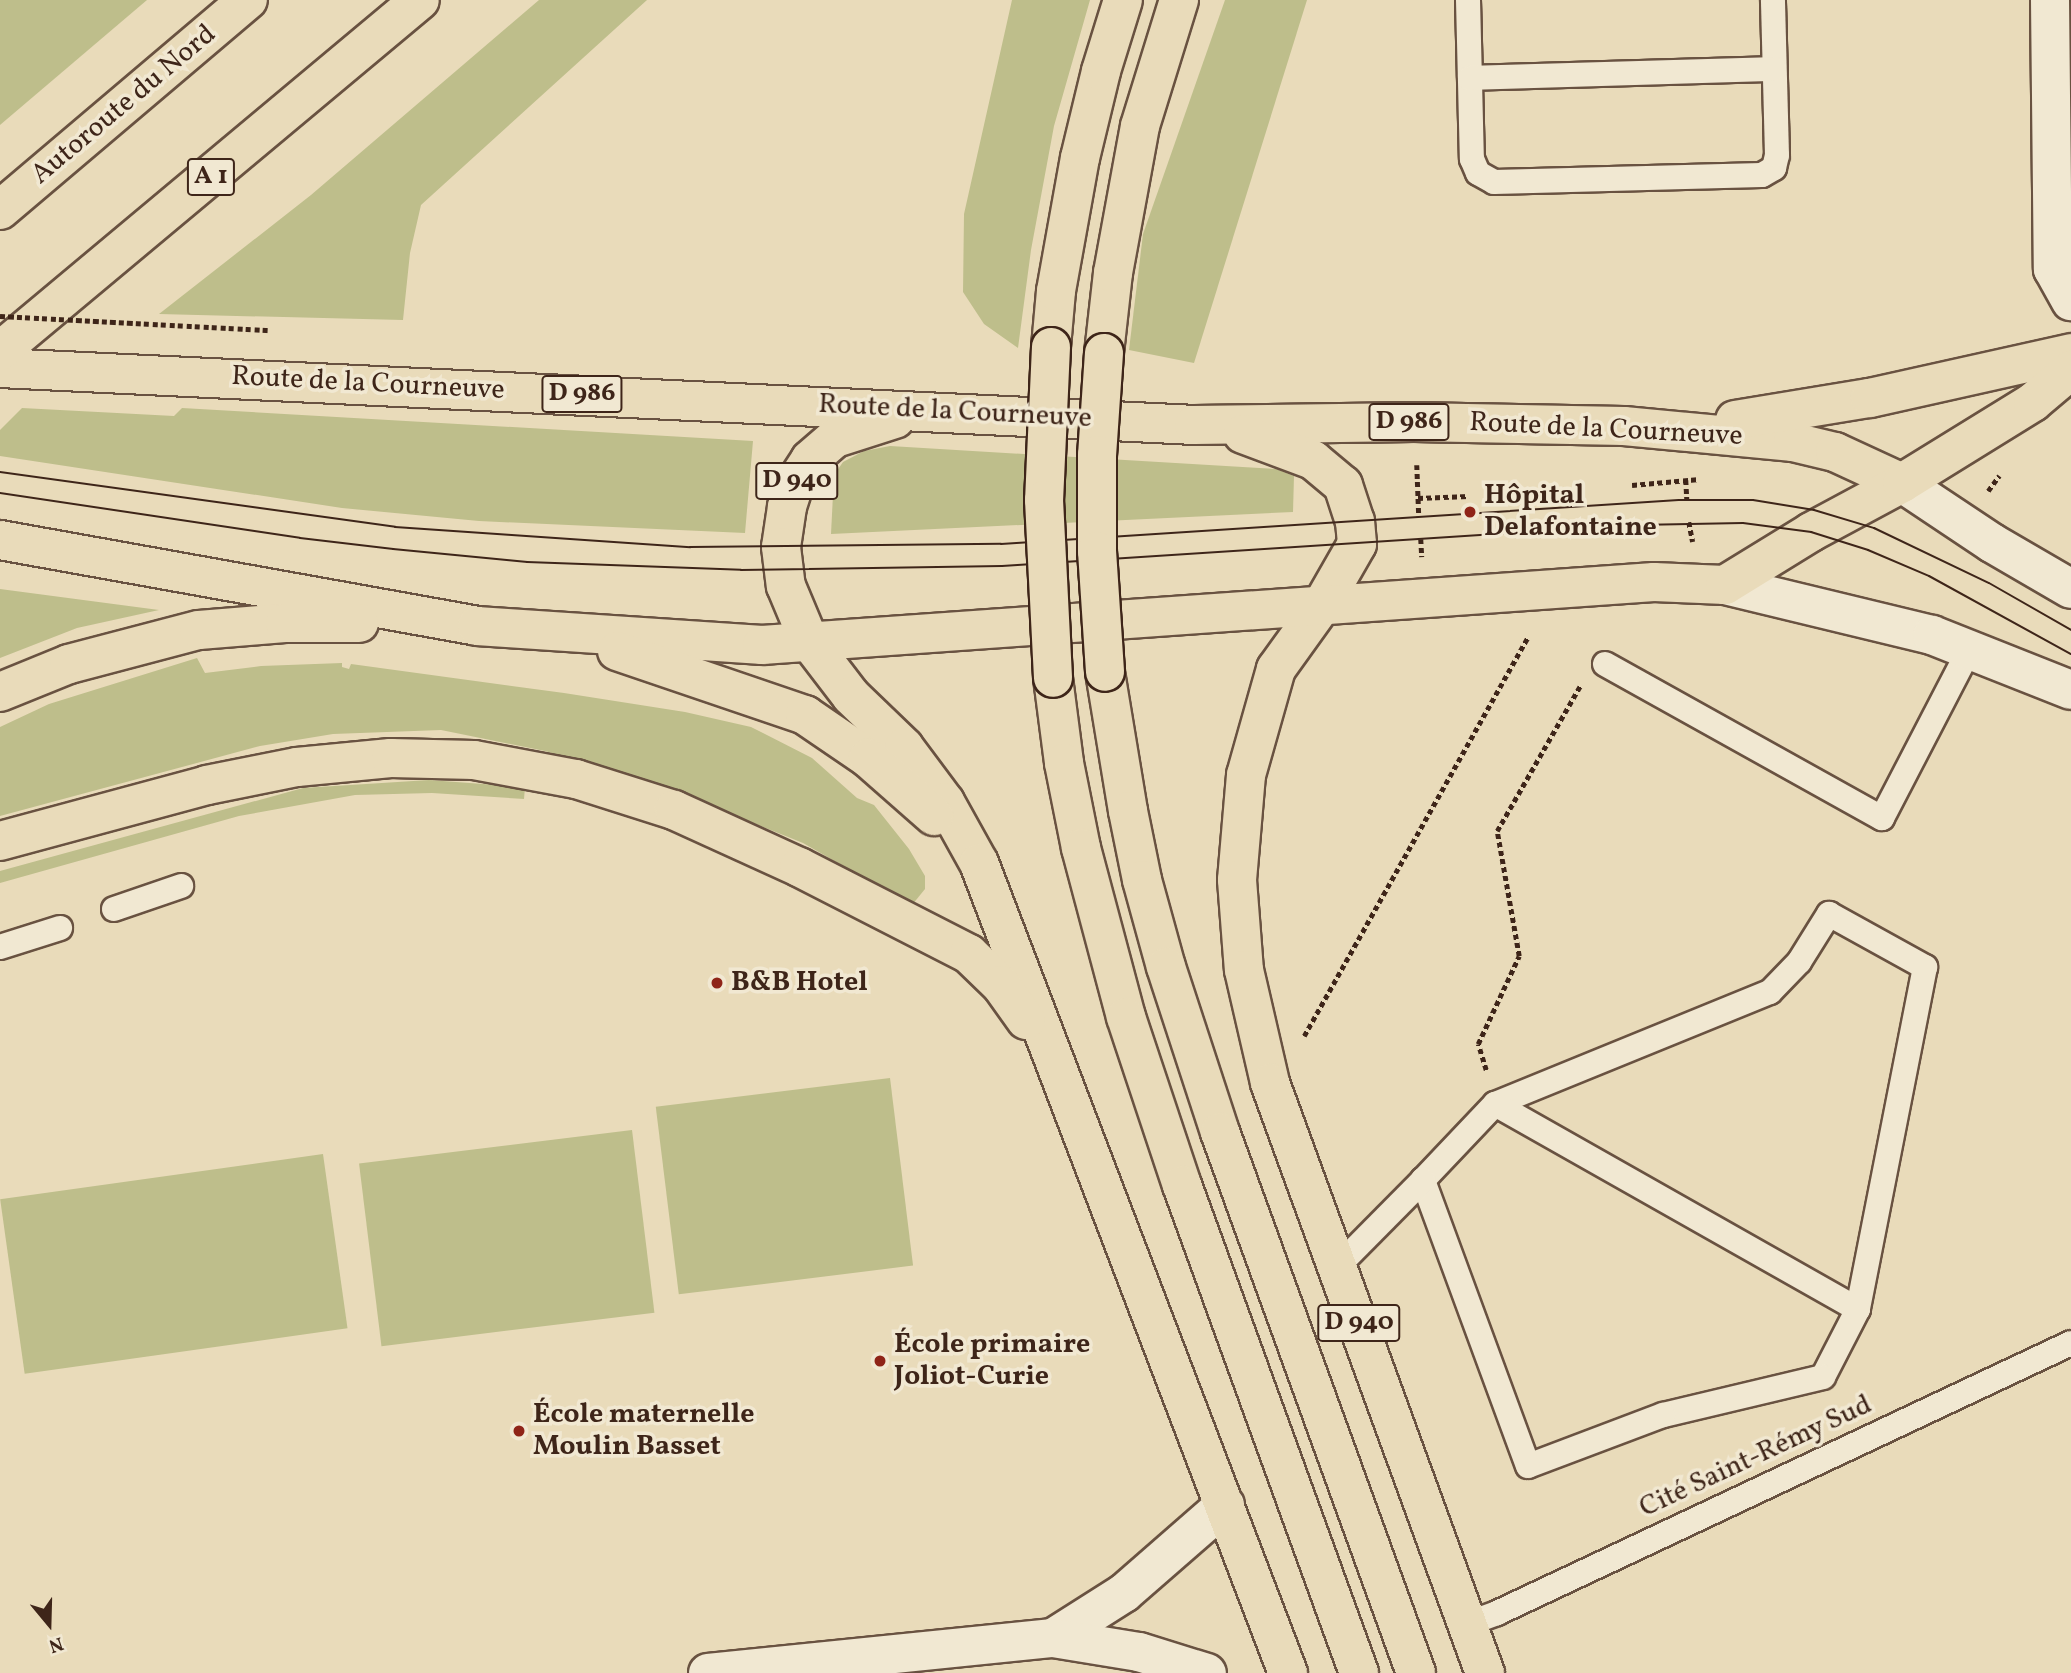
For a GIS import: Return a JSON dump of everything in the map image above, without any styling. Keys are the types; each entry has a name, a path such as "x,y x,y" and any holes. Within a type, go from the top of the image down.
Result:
{"main road":[{"name":"Autoroute du Nord","path":"0,210 248,0"},
{"name":"A 1","path":"0,351 420,0"},
{"path":"1123,0 1101,71 1077,170 1056,291 1051,347 1044,500 1053,677 1064,763 1081,848 1126,1017 1186,1197 1359,1673"},
{"path":"1179,0 1140,126 1115,261 1104,354 1097,455 1097,551 1105,672 1142,880 1170,978 1220,1132 1416,1673"},
{"path":"1625,426 1765,417 2071,353"},
{"name":"Route de la Courneuve","path":"0,368 1194,425 1415,422 1625,426 1793,442 1835,452 1902,483"},
{"path":"6,541 477,626 534,632 762,645 1654,582 1725,585 1811,532 1902,483 2033,402 2071,370"},
{"name":"D 940","path":"942,411 883,421 835,438 810,460 794,485 787,507 780,547 786,586 809,641 851,695 904,747 952,814 979,863 1071,1098 1288,1673"},
{"name":"D 940","path":"1194,425 1238,432 1313,460 1343,485 1355,521 1357,544 1322,605 1276,669 1246,775 1237,880 1244,970 1270,1083 1485,1673"},
{"path":"0,692 69,664 199,630 285,623 477,626"},
{"path":"534,632 623,652 804,715 868,758 919,801 979,863"},
{"path":"0,841 208,785 297,767 391,758 474,760 576,779 674,810 799,867 969,954 1001,985 1026,1020 1071,1098"}],"street":[{"path":"2050,0 2053,269 2071,302"},
{"path":"1902,483 1992,543 2071,589"},
{"path":"1725,585 1931,635 1970,648 2071,690"},
{"path":"1053,1638 1124,1593 1225,1505"},
{"path":"708,1673 1053,1638 1139,1652 1207,1673"}],"lane":[{"path":"1468,0 1472,159 1478,173 1494,182 1762,175 1774,168 1777,155 1773,0"},
{"path":"1470,78 1774,69"},
{"path":"1605,664 1877,827 1970,648"},
{"path":"114,909 181,886"},
{"path":"1338,1266 1495,1104 1770,992 1799,962 1835,905 1925,967 1858,1310 1823,1377 1663,1415 1528,1466 1423,1180"},
{"path":"0,947 60,929"},
{"path":"1495,1104 1858,1310"},
{"name":"Cité Saint-Rémy Sud","path":"1467,1624 1497,1613 2071,1343"}],"path":[{"path":"0,316 271,330"},
{"path":"1415,422 1419,516"},
{"path":"1686,480 1687,499"},
{"path":"1418,498 1469,496"},
{"path":"1303,1037 1527,638"},
{"path":"1495,1104 1478,1044 1519,956 1497,831 1596,658 1605,664"}],"green space":[{"path":"0,0 147,0 0,125"},
{"path":"539,0 647,0 421,205 410,253 403,320 159,314 311,195"},
{"path":"1012,0 1090,0 1054,126 1031,250 1018,348 984,324 963,292 964,214"},
{"path":"1225,0 1307,0 1194,363 1129,350 1143,234"},
{"path":"22,408 174,416 182,408 753,441 745,533 479,521 342,508 0,456 0,430"},
{"path":"890,446 1276,469 1294,476 1293,512 831,534 834,475 843,462 864,451"},
{"path":"0,589 159,610 77,628 0,658"},
{"path":"197,658 205,673 261,666 342,663 342,667 349,669 351,664 564,693 685,712 751,727 812,758 857,798 874,805 909,849 925,876 925,889 912,905 803,843 654,783 545,751 441,730 333,734 260,746 0,816 0,727 49,704"},
{"path":"429,780 525,787 524,799 432,793 355,795 239,816 0,883 0,871 303,788"},
{"path":"890,1078 913,1266 679,1294 656,1107"},
{"path":"632,1130 654,1313 381,1346 359,1164"},
{"path":"323,1154 347,1328 25,1374 0,1199"}],"tram line":[{"path":"0,472 395,527 690,547 1001,544 1679,500 1753,500 1814,510 1874,528 1989,583 2071,630"},
{"path":"0,493 300,538 393,549 527,562 741,570 1002,566 1636,525 1743,523 1811,532 1868,550 1929,576 2071,654"}],"place":[{"name":"Hôpital Delafontaine","path":"1470,512"},
{"name":"B&B Hotel","path":"717,983"},
{"name":"École primaire Joliot-Curie","path":"880,1361"},
{"name":"École maternelle Moulin Basset","path":"519,1431"}]}
